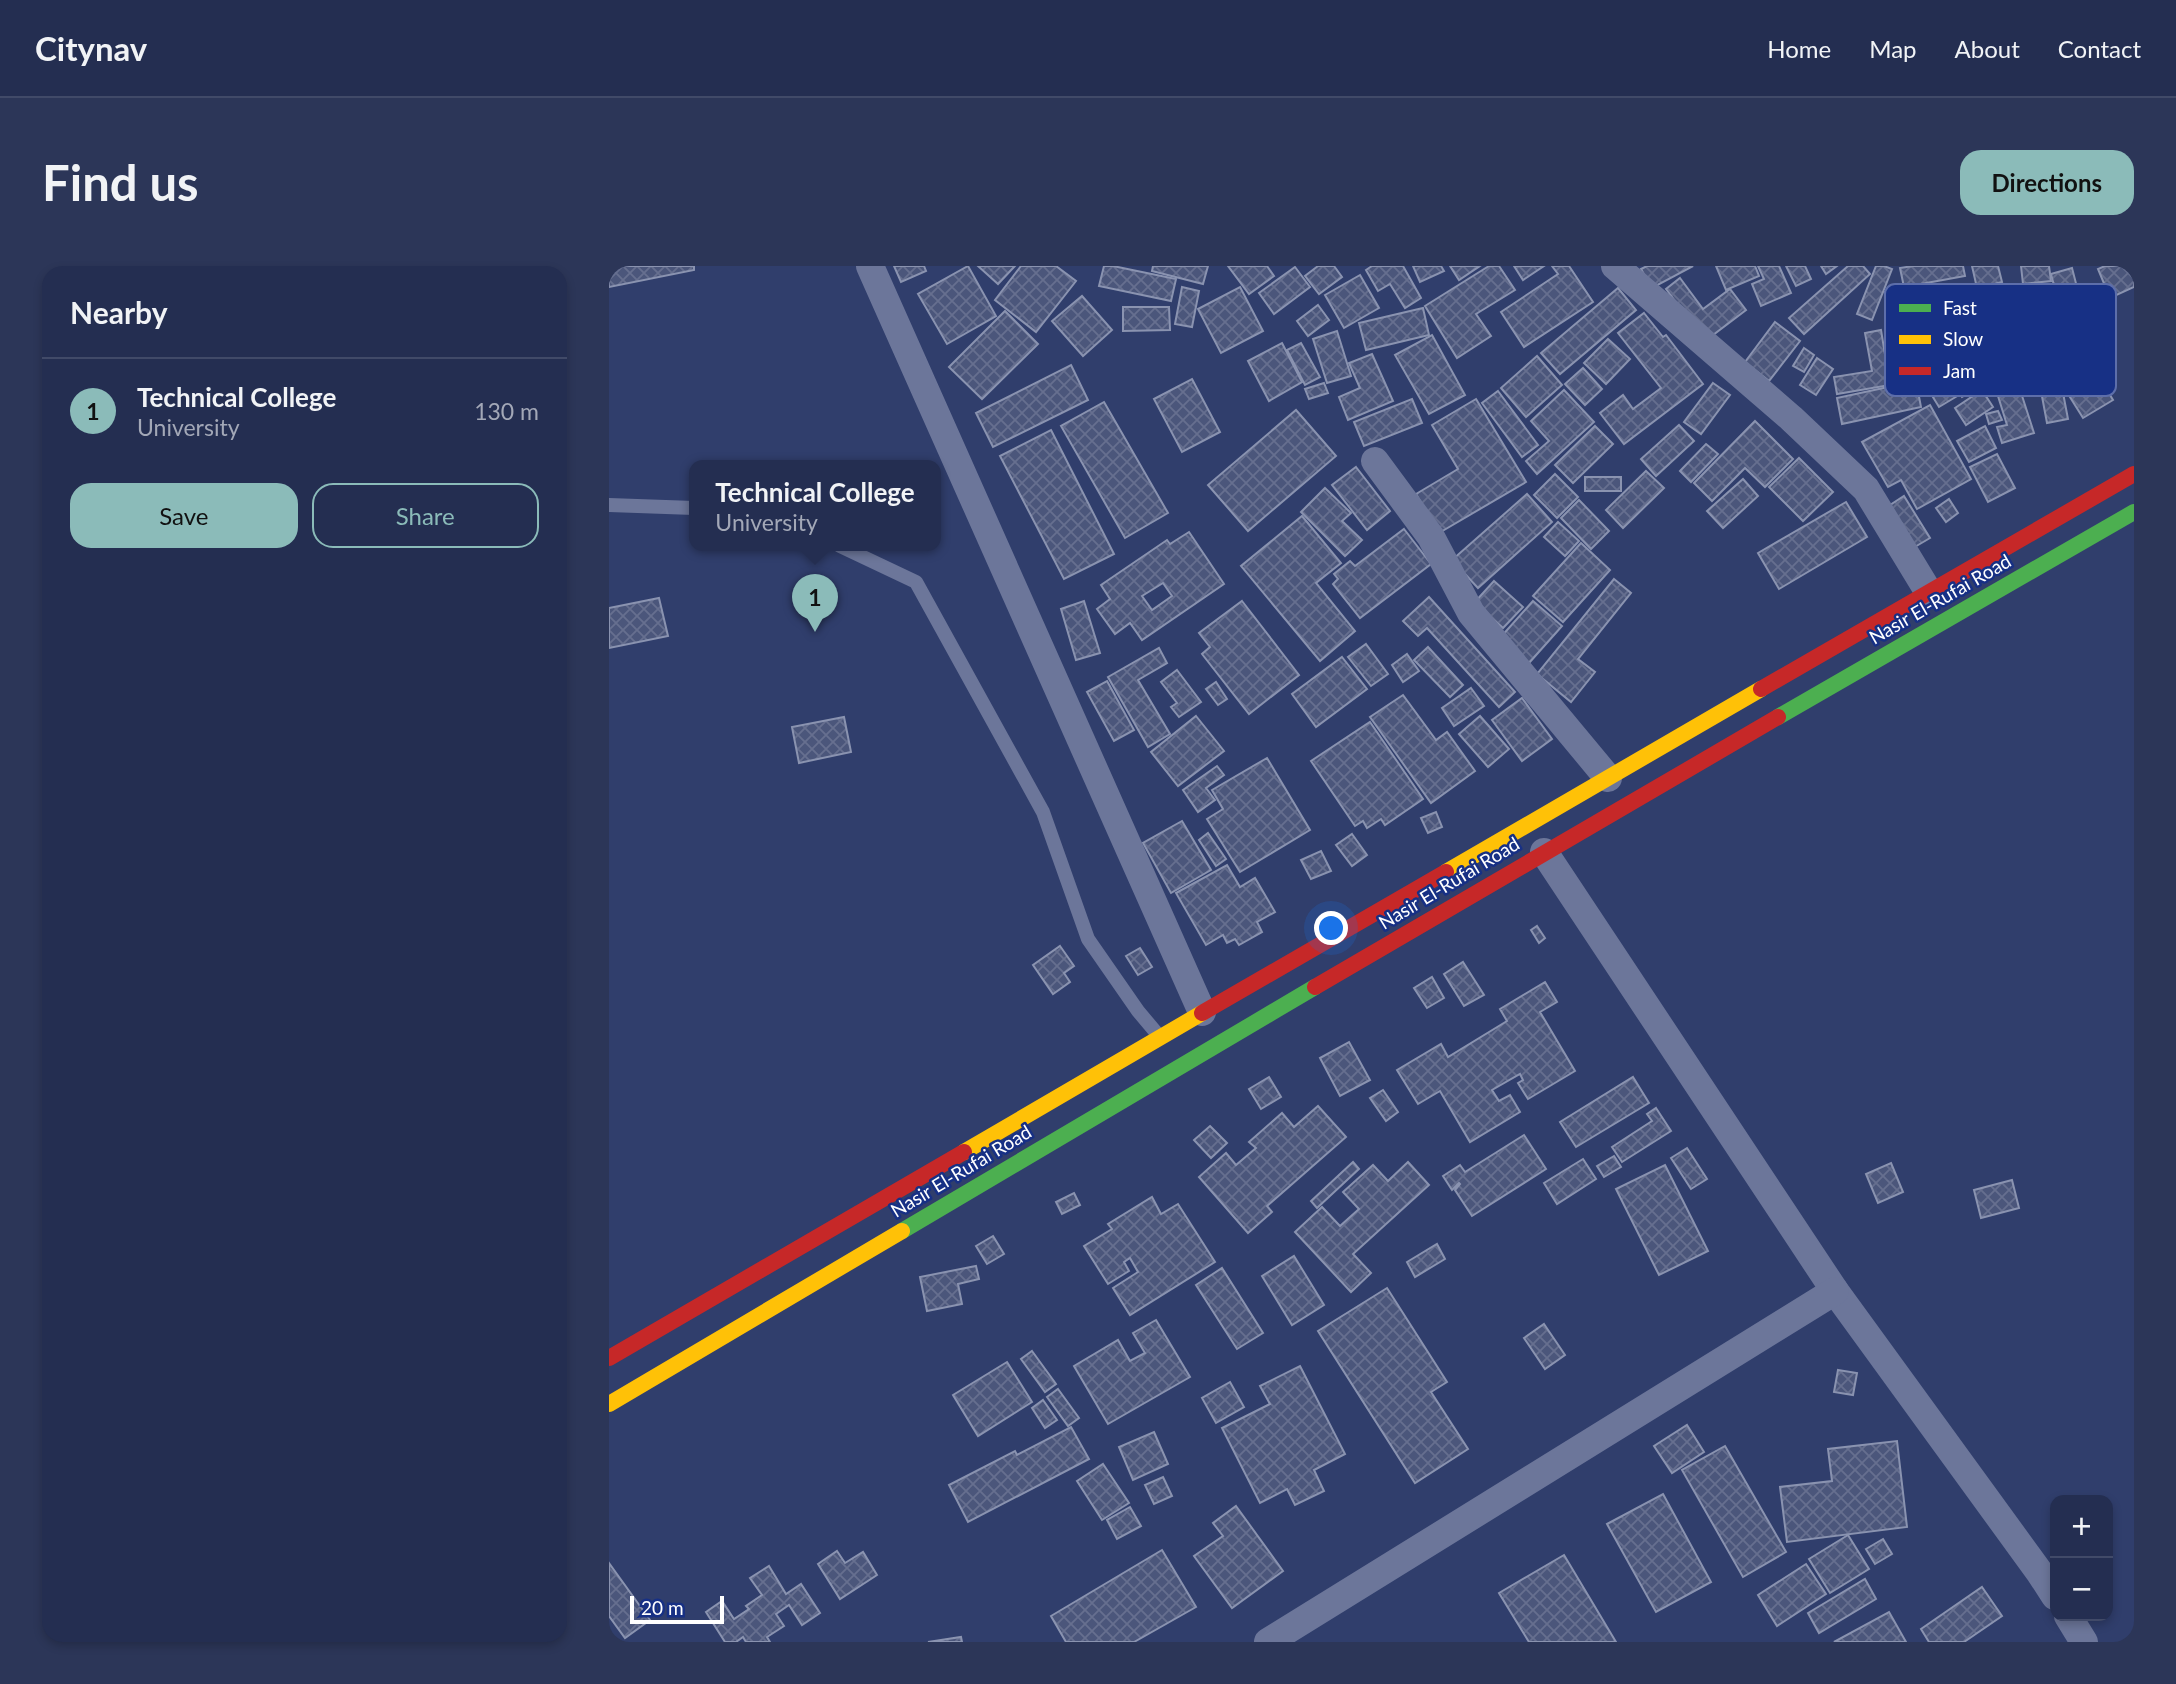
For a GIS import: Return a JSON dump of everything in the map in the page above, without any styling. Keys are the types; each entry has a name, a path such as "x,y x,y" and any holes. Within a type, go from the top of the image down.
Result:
{"main road":[{"name":"Nasir El-Rufai Road","path":"609,1358 2134,474"},
{"name":"Nasir El-Rufai Road","path":"609,1404 1544,852 2134,512"},
{"path":"1954,576 1971,606"}],"street":[{"path":"870,266 1202,1012"},
{"path":"1615,266 1791,418 1866,489 1928,591"},
{"path":"1375,461 1431,537 1471,613 1608,778"},
{"path":"1544,852 1835,1291 2050,1588"},
{"path":"1268,1642 1835,1291"},
{"path":"2071,1621 2084,1642"}],"lane":[{"path":"609,505 689,508"},
{"path":"851,551 916,582 1043,812 1088,939 1138,1011 1160,1037"}],"building":[{"path":"609,266 694,266 694,270 609,287"},
{"path":"894,266 924,266 926,271 901,282"},
{"path":"968,266 996,316 947,344 918,294"},
{"path":"978,266 1015,266 998,284"},
{"path":"1021,266 1056,266 1076,281 1036,332 995,300"},
{"path":"1104,266 1176,279 1171,301 1099,286"},
{"path":"1153,266 1208,266 1203,284 1152,271"},
{"path":"1228,266 1267,266 1274,276 1249,294"},
{"path":"1318,266 1334,266 1342,277 1319,294 1305,276"},
{"path":"1372,266 1403,266 1421,298 1405,308 1390,284 1378,291 1366,270"},
{"path":"1413,266 1441,266 1444,271 1420,282"},
{"path":"1450,266 1480,266 1459,280"},
{"path":"1489,266 1499,266 1515,290 1476,314 1491,336 1457,358 1425,306"},
{"path":"1514,266 1544,266 1523,280"},
{"path":"1552,266 1569,266 1593,302 1524,347 1501,312 1558,274"},
{"path":"1647,266 1693,266 1652,288 1641,269"},
{"path":"1716,266 1755,266 1759,276 1726,290"},
{"path":"1758,266 1779,266 1791,293 1761,306 1752,284 1764,279"},
{"path":"1786,266 1805,266 1811,279 1796,286"},
{"path":"1821,266 1837,266 1826,274"},
{"path":"1848,266 1863,266 1870,274 1804,334 1789,318"},
{"path":"1876,266 1892,269 1872,320 1857,314"},
{"path":"1963,266 1965,276 1921,284 1903,284 1900,268"},
{"path":"1972,266 1998,266 2002,282 1976,284"},
{"path":"2021,266 2049,266 2051,281 2023,284"},
{"path":"2105,266 2134,266 2134,287 2116,295 2116,284 2104,284 2098,269"},
{"path":"1295,267 1310,287 1274,314 1259,293"},
{"path":"2072,268 2076,284 2054,284 2051,274"},
{"path":"1360,275 1379,308 1344,328 1325,295"},
{"path":"1680,278 1703,309 1730,289 1746,310 1705,341 1666,289"},
{"path":"1182,287 1199,291 1192,327 1175,324"},
{"path":"1240,287 1263,331 1221,353 1198,309"},
{"path":"1618,288 1636,310 1560,374 1541,353"},
{"path":"1082,296 1112,330 1083,356 1052,321"},
{"path":"1318,305 1329,320 1308,336 1297,321"},
{"path":"1123,307 1169,307 1170,330 1123,331"},
{"path":"1423,308 1429,335 1366,350 1359,323"},
{"path":"1005,311 1038,344 982,399 949,367"},
{"path":"1644,313 1663,337 1666,335 1703,384 1624,444 1600,413 1623,395 1633,409 1661,388 1618,333"},
{"path":"1775,322 1800,341 1769,381 1745,362"},
{"path":"1881,330 1885,354 1885,386 1837,394 1834,377 1872,371 1865,333"},
{"path":"1337,331 1351,376 1327,383 1313,339"},
{"path":"1432,335 1465,395 1429,414 1395,355"},
{"path":"1608,339 1630,359 1606,384 1584,363"},
{"path":"1282,343 1302,382 1269,401 1248,361"},
{"path":"1301,343 1320,377 1305,385 1287,350"},
{"path":"1804,348 1814,355 1804,372 1793,366"},
{"path":"1372,354 1393,401 1348,420 1339,397 1360,388 1349,363"},
{"path":"1537,356 1562,385 1526,417 1501,388"},
{"path":"1817,358 1833,369 1816,395 1800,385"},
{"path":"1071,365 1088,400 993,447 976,413"},
{"path":"1583,368 1602,389 1585,405 1565,384"},
{"path":"1192,379 1220,432 1182,452 1154,399"},
{"path":"1324,383 1328,393 1309,399 1305,389"},
{"path":"1713,383 1730,395 1701,434 1684,422"},
{"path":"1885,388 1885,396 1919,396 1921,407 1842,424 1837,398"},
{"path":"1564,390 1594,422 1537,474 1526,461 1549,441 1531,421"},
{"path":"1498,391 1538,445 1522,457 1482,403"},
{"path":"1932,396 1957,396 1939,407"},
{"path":"1973,396 1986,396 1993,407 1966,425 1955,408"},
{"path":"1998,396 2022,396 2034,433 2002,443 1997,427 2007,425"},
{"path":"2042,396 2064,396 2068,419 2047,423"},
{"path":"2069,396 2111,396 2113,400 2083,418"},
{"path":"1412,399 1422,423 1364,446 1354,422"},
{"path":"1476,399 1526,482 1439,533 1416,494 1458,469 1432,425"},
{"path":"1104,402 1168,513 1125,538 1061,426"},
{"path":"1930,405 1971,479 1917,509 1901,480 1888,487 1862,442"},
{"path":"1296,410 1336,456 1248,531 1208,485"},
{"path":"1998,411 2002,420 1989,424 1986,414"},
{"path":"1755,421 1793,459 1765,487 1745,468 1712,501 1694,483"},
{"path":"1679,425 1694,441 1656,476 1641,459"},
{"path":"1595,426 1613,444 1573,483 1555,465"},
{"path":"1985,426 1996,448 1969,462 1957,441"},
{"path":"1051,430 1114,554 1064,579 1000,456"},
{"path":"1706,444 1718,454 1691,482 1680,471"},
{"path":"1997,454 2015,488 1988,502 1970,467"},
{"path":"1799,458 1833,492 1803,521 1769,487"},
{"path":"1356,467 1390,511 1367,530 1332,485"},
{"path":"1646,471 1664,488 1623,528 1606,510"},
{"path":"1555,474 1578,497 1557,518 1534,495"},
{"path":"1585,477 1621,477 1621,491 1585,491"},
{"path":"1743,479 1758,496 1723,528 1707,511"},
{"path":"1325,488 1351,513 1342,521 1362,540 1345,556 1301,512"},
{"path":"1527,494 1552,522 1478,588 1452,560"},
{"path":"1904,496 1930,538 1913,548 1887,507"},
{"path":"1949,499 1958,513 1946,522 1936,508"},
{"path":"1579,500 1609,531 1591,549 1561,518"},
{"path":"1846,502 1867,537 1779,589 1758,553"},
{"path":"1302,516 1341,563 1316,583 1355,631 1320,661 1241,566"},
{"path":"1558,522 1579,541 1565,556 1544,537"},
{"path":"1404,529 1431,564 1360,618 1333,584 1338,579 1334,574 1350,561 1355,566"},
{"path":"1189,532 1224,584 1142,640 1130,623 1115,634 1097,609 1110,599 1101,585 1167,540 1170,544","holes":["1163,583 1172,596 1152,610 1142,596"]},
{"path":"1581,543 1610,570 1563,622 1533,596"},
{"path":"1614,579 1631,593 1578,659 1595,672 1571,702 1537,674"},
{"path":"1494,581 1523,607 1503,628 1474,603"},
{"path":"1429,597 1515,692 1499,707 1427,628 1418,636 1403,621"},
{"path":"659,598 668,636 609,648 609,608"},
{"path":"1084,601 1100,653 1076,660 1061,609"},
{"path":"1242,601 1299,675 1249,714 1202,654 1210,647 1199,633"},
{"path":"1533,601 1562,626 1529,663 1500,638"},
{"path":"1366,644 1388,674 1371,686 1348,657"},
{"path":"1428,647 1463,685 1450,697 1414,660"},
{"path":"1159,648 1167,663 1138,680 1170,734 1148,747 1108,677"},
{"path":"1407,654 1419,671 1403,682 1392,665"},
{"path":"1342,657 1367,689 1316,727 1292,694"},
{"path":"1177,670 1201,702 1179,717 1171,707 1177,703 1161,682"},
{"path":"1107,681 1134,730 1114,741 1087,692"},
{"path":"1216,682 1227,699 1218,705 1206,689"},
{"path":"1471,688 1484,706 1454,726 1442,708"},
{"path":"1403,695 1436,740 1447,732 1475,771 1431,803 1370,717"},
{"path":"1522,698 1552,739 1522,761 1492,720"},
{"path":"1196,716 1224,751 1178,786 1151,752"},
{"path":"1480,716 1509,749 1488,767 1459,734"},
{"path":"844,717 851,752 799,763 792,727"},
{"path":"1370,722 1423,799 1385,825 1381,819 1367,828 1363,821 1355,826 1311,761"},
{"path":"1267,758 1310,830 1240,872 1207,819 1223,809 1212,790"},
{"path":"1217,766 1224,775 1206,788 1215,800 1198,812 1183,790"},
{"path":"1436,812 1442,827 1428,833 1421,818"},
{"path":"1182,821 1211,870 1171,893 1143,843"},
{"path":"1208,833 1226,859 1216,866 1199,840"},
{"path":"1352,834 1367,855 1352,866 1336,845"},
{"path":"1321,851 1331,871 1311,879 1301,860"},
{"path":"1227,865 1240,887 1255,878 1275,912 1257,922 1262,932 1239,945 1235,939 1227,943 1223,935 1206,945 1176,893"},
{"path":"1537,926 1545,938 1539,943 1531,930"},
{"path":"1060,946 1074,966 1064,973 1070,982 1053,994 1033,965"},
{"path":"1140,948 1152,967 1138,975 1126,956"},
{"path":"1463,962 1484,995 1464,1006 1444,974"},
{"path":"1432,977 1444,998 1427,1008 1414,988"},
{"path":"1545,982 1557,1002 1540,1012 1575,1071 1528,1099 1518,1083 1523,1080 1520,1074 1492,1090 1499,1101 1510,1095 1520,1112 1470,1142 1440,1091 1418,1104 1397,1070 1441,1044 1448,1057 1507,1021 1500,1009"},
{"path":"1349,1042 1370,1080 1340,1096 1320,1058"},
{"path":"1269,1077 1281,1097 1261,1109 1249,1089"},
{"path":"1633,1077 1649,1103 1576,1147 1560,1122"},
{"path":"1383,1090 1398,1112 1386,1121 1370,1098"},
{"path":"1318,1106 1346,1137 1267,1206 1272,1212 1248,1233 1199,1177 1226,1153 1236,1165 1256,1148 1249,1142 1282,1113 1294,1127"},
{"path":"1656,1108 1671,1131 1622,1162 1612,1147 1652,1121 1647,1114"},
{"path":"1210,1126 1227,1143 1211,1158 1194,1140"},
{"path":"1524,1135 1546,1169 1472,1216 1455,1190 1460,1184 1452,1190 1443,1176 1460,1165 1465,1172"},
{"path":"1687,1148 1707,1179 1691,1189 1671,1158"},
{"path":"1614,1156 1621,1167 1604,1177 1597,1166"},
{"path":"1583,1159 1596,1179 1557,1204 1544,1183"},
{"path":"1353,1162 1359,1169 1317,1208 1311,1201"},
{"path":"1408,1162 1429,1185 1353,1254 1371,1273 1351,1292 1295,1232 1322,1207 1340,1226 1359,1209 1343,1192 1373,1165 1388,1181"},
{"path":"1891,1163 1903,1192 1878,1203 1866,1174"},
{"path":"1665,1165 1708,1251 1659,1275 1616,1189"},
{"path":"2012,1180 2019,1208 1981,1218 1974,1190"},
{"path":"1074,1193 1080,1205 1062,1214 1056,1202"},
{"path":"1152,1197 1161,1214 1178,1204 1215,1262 1130,1315 1113,1288 1138,1272 1130,1258 1124,1262 1129,1271 1108,1284 1084,1246 1112,1229 1108,1224"},
{"path":"993,1236 1004,1254 987,1264 976,1246"},
{"path":"1437,1244 1445,1259 1415,1277 1407,1262"},
{"path":"1294,1256 1324,1305 1292,1325 1262,1276"},
{"path":"976,1266 979,1279 958,1284 962,1304 927,1311 920,1277"},
{"path":"1222,1268 1263,1333 1237,1349 1196,1285"},
{"path":"1387,1288 1447,1382 1431,1392 1468,1449 1415,1483 1318,1331"},
{"path":"1156,1320 1190,1377 1108,1424 1074,1366 1118,1340 1130,1361 1145,1353 1133,1333"},
{"path":"1544,1324 1565,1355 1545,1369 1524,1338"},
{"path":"1032,1351 1056,1384 1045,1392 1021,1359"},
{"path":"1007,1362 1032,1402 978,1436 953,1395"},
{"path":"1300,1366 1345,1454 1314,1470 1324,1491 1295,1505 1287,1489 1260,1503 1222,1428 1270,1404 1260,1386"},
{"path":"1838,1370 1857,1373 1853,1395 1834,1392"},
{"path":"1230,1382 1244,1407 1216,1423 1202,1398"},
{"path":"1058,1389 1079,1418 1068,1426 1047,1397"},
{"path":"1043,1400 1057,1420 1045,1428 1032,1408"},
{"path":"1687,1425 1704,1452 1672,1473 1654,1446"},
{"path":"1071,1427 1089,1459 968,1522 949,1485 1015,1451 1017,1455"},
{"path":"1154,1432 1168,1464 1133,1480 1119,1447"},
{"path":"1897,1441 1907,1527 1787,1542 1780,1487 1832,1481 1828,1449"},
{"path":"1725,1446 1786,1552 1743,1577 1682,1470"},
{"path":"1103,1464 1129,1503 1102,1520 1077,1481"},
{"path":"1163,1477 1172,1496 1154,1504 1145,1485"},
{"path":"1663,1494 1711,1582 1656,1612 1607,1524"},
{"path":"1236,1506 1283,1571 1232,1608 1194,1556 1223,1536 1213,1523"},
{"path":"1130,1507 1141,1526 1117,1539 1107,1520"},
{"path":"1848,1535 1869,1569 1830,1593 1809,1559"},
{"path":"1883,1539 1892,1554 1875,1564 1866,1549"},
{"path":"1162,1550 1196,1607 1134,1642 1066,1642 1051,1616"},
{"path":"837,1551 845,1563 863,1552 877,1575 840,1599 818,1564"},
{"path":"1564,1555 1616,1642 1529,1642 1499,1593"},
{"path":"609,1563 650,1620 625,1638 609,1616"},
{"path":"1806,1564 1826,1594 1777,1626 1758,1595"},
{"path":"769,1566 786,1594 801,1584 820,1613 802,1625 789,1605 776,1614 784,1626 767,1637 770,1642 746,1642 743,1637 736,1642 725,1642 706,1612 722,1601 734,1619 749,1609 746,1606 762,1595 750,1578"},
{"path":"1865,1579 1876,1599 1819,1633 1808,1613"},
{"path":"1982,1587 2002,1616 1964,1642 1929,1642 1921,1629"},
{"path":"1889,1612 1906,1642 1834,1642"},
{"path":"961,1637 962,1642 928,1642"}],"traffic: fast":[{"path":"1778,717 2134,512"},
{"path":"902,1231 1315,987"}],"traffic: slow":[{"path":"1446,872 1761,689"},
{"path":"964,1152 1202,1013"},
{"path":"609,1404 902,1231"}],"traffic: jam":[{"path":"1761,689 2134,474"},
{"path":"1315,987 1778,717"},
{"path":"1202,1013 1446,872"},
{"path":"609,1358 964,1152"}],"place":[{"name":"Technical College","path":"815,632"}]}
